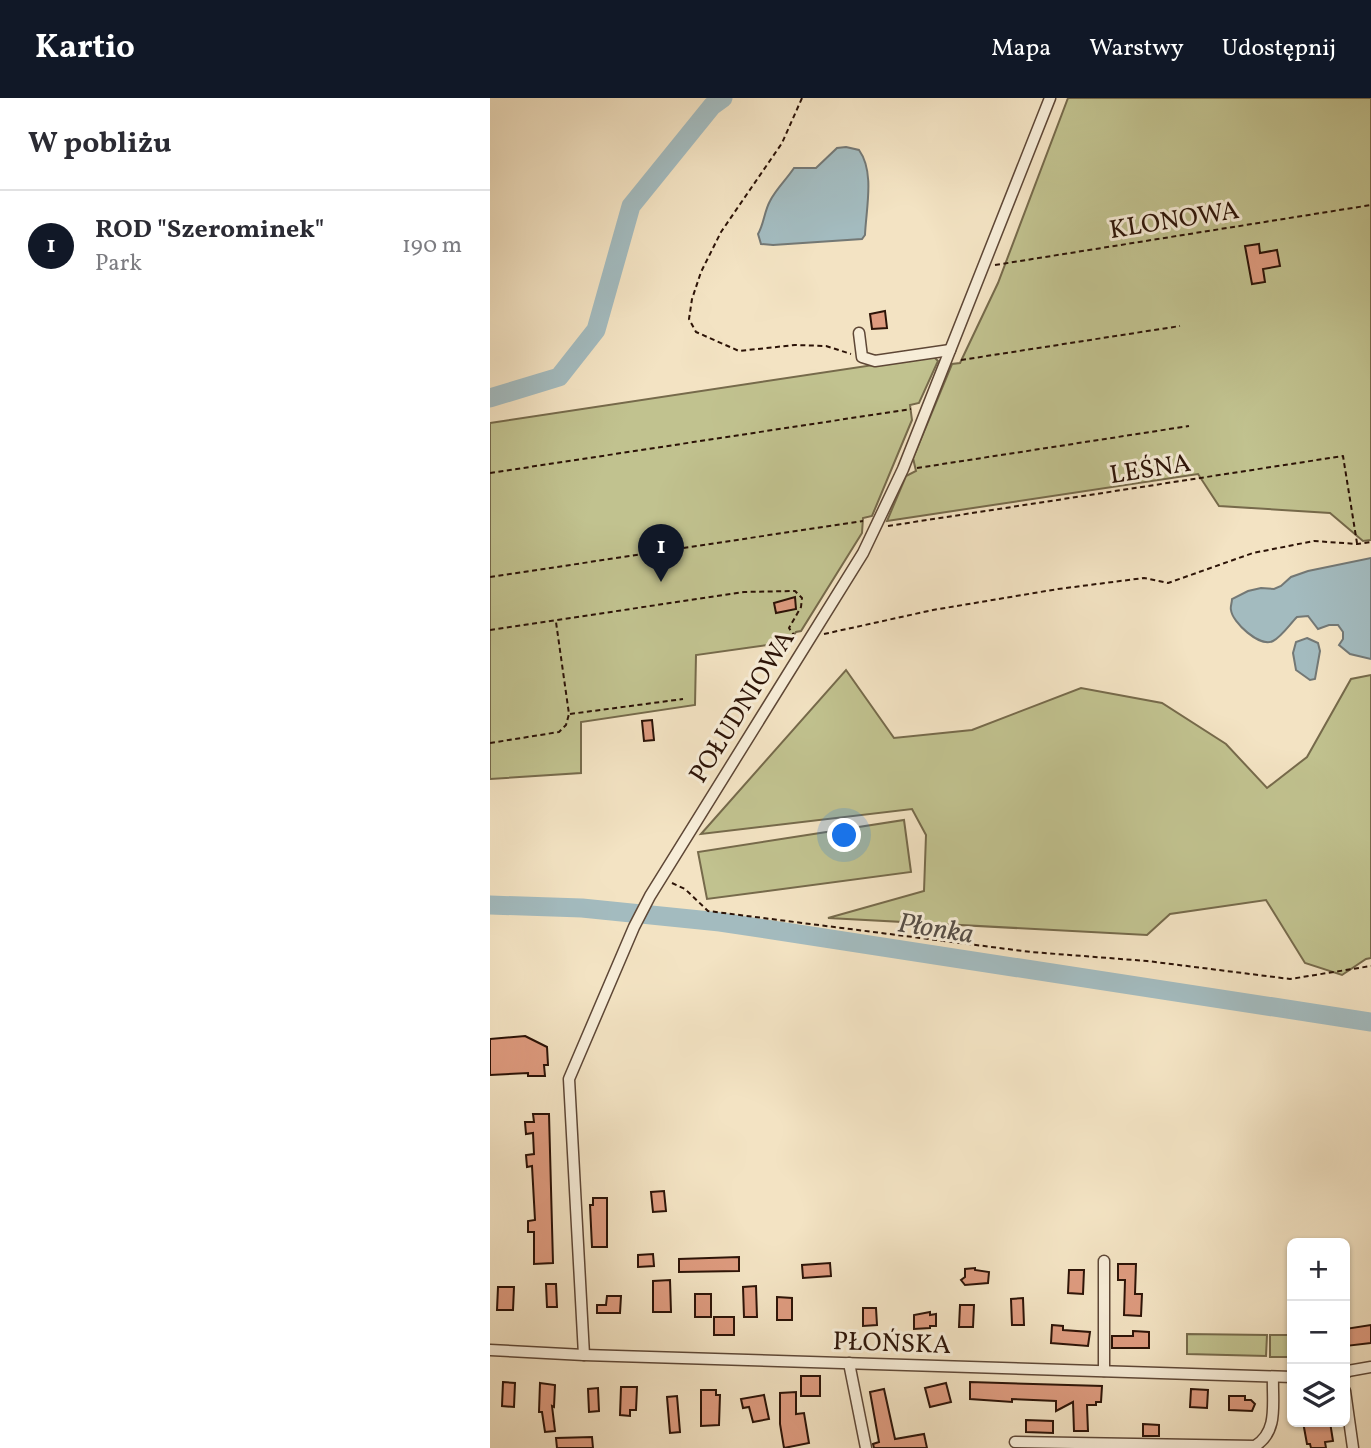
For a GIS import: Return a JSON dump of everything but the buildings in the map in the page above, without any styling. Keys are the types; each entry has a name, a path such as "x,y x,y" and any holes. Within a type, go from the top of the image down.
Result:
{"street":[{"name":"POŁUDNIOWA","path":"584,1355 569,1079 650,896 863,552 875,528 903,469 1050,98"},
{"path":"859,333 862,357 875,361 950,350"},
{"path":"1104,1261 1104,1371"},
{"name":"PŁOŃSKA","path":"490,1350 1287,1377"},
{"path":"849,1363 866,1448"},
{"path":"1350,1371 1371,1367"},
{"path":"1015,1442 1255,1446 1266,1439 1271,1429 1273,1377"},
{"path":"1350,1427 1353,1448"}],"path":[{"path":"802,98 782,143 721,232 692,299 690,319 696,332 739,351 795,345 826,346 862,357"},
{"name":"KLONOWA","path":"983,267 1371,205"},
{"path":"961,360 1181,326"},
{"path":"490,473 911,409"},
{"path":"916,468 1189,426"},
{"name":"LEŚNA","path":"875,528 1343,456 1357,544"},
{"path":"490,578 863,522"},
{"path":"812,635 838,633 933,610 1072,587 1144,578 1168,583 1253,553 1314,541 1357,544 1371,542"},
{"path":"490,630 744,592 795,591 803,598 802,607 789,628 794,635"},
{"path":"490,743 559,732 566,725 569,714 556,621"},
{"path":"569,714 683,699"},
{"path":"662,877 685,889 708,911 1031,952 1147,961 1290,979 1371,966"}],"green space":[{"path":"1068,98 1371,98 1371,540 1363,541 1330,513 1219,506 1198,474 887,521 906,476 916,471 913,458 952,364 960,363 998,283"},
{"path":"933,356 938,361 919,403 910,405 912,420 872,516 863,518 862,533 801,631 796,632 789,642 696,655 695,705 581,722 581,773 490,779 490,423"},
{"path":"846,670 894,738 972,730 1081,688 1162,703 1226,744 1267,788 1307,757 1351,679 1371,675 1371,958 1342,975 1305,963 1266,900 1170,914 1147,935 828,918 924,891 926,835 912,809 701,834"},
{"path":"904,820 911,872 707,899 698,852"},
{"path":"1187,1334 1267,1335 1266,1356 1187,1354"},
{"path":"1270,1335 1287,1335 1287,1357 1270,1357"}],"water":[{"path":"837,148 859,150 867,169 868,202 865,235 862,239 761,244 758,234 768,205 794,168 816,168"},
{"path":"1371,558 1371,659 1350,654 1339,645 1343,632 1338,625 1318,629 1308,616 1297,617 1279,637 1268,642 1248,633 1233,615 1232,599 1248,591 1274,589 1291,577 1308,571"},
{"path":"1307,638 1318,643 1320,651 1315,679 1310,680 1296,670 1293,653 1296,642"}],"waterway":[{"path":"490,398 559,377 596,330 631,206 712,106 723,98"},
{"name":"Płonka","path":"490,905 582,908 720,922 1371,1022"}],"place":[{"name":"ROD \"Szerominek\"","path":"661,582"}]}
